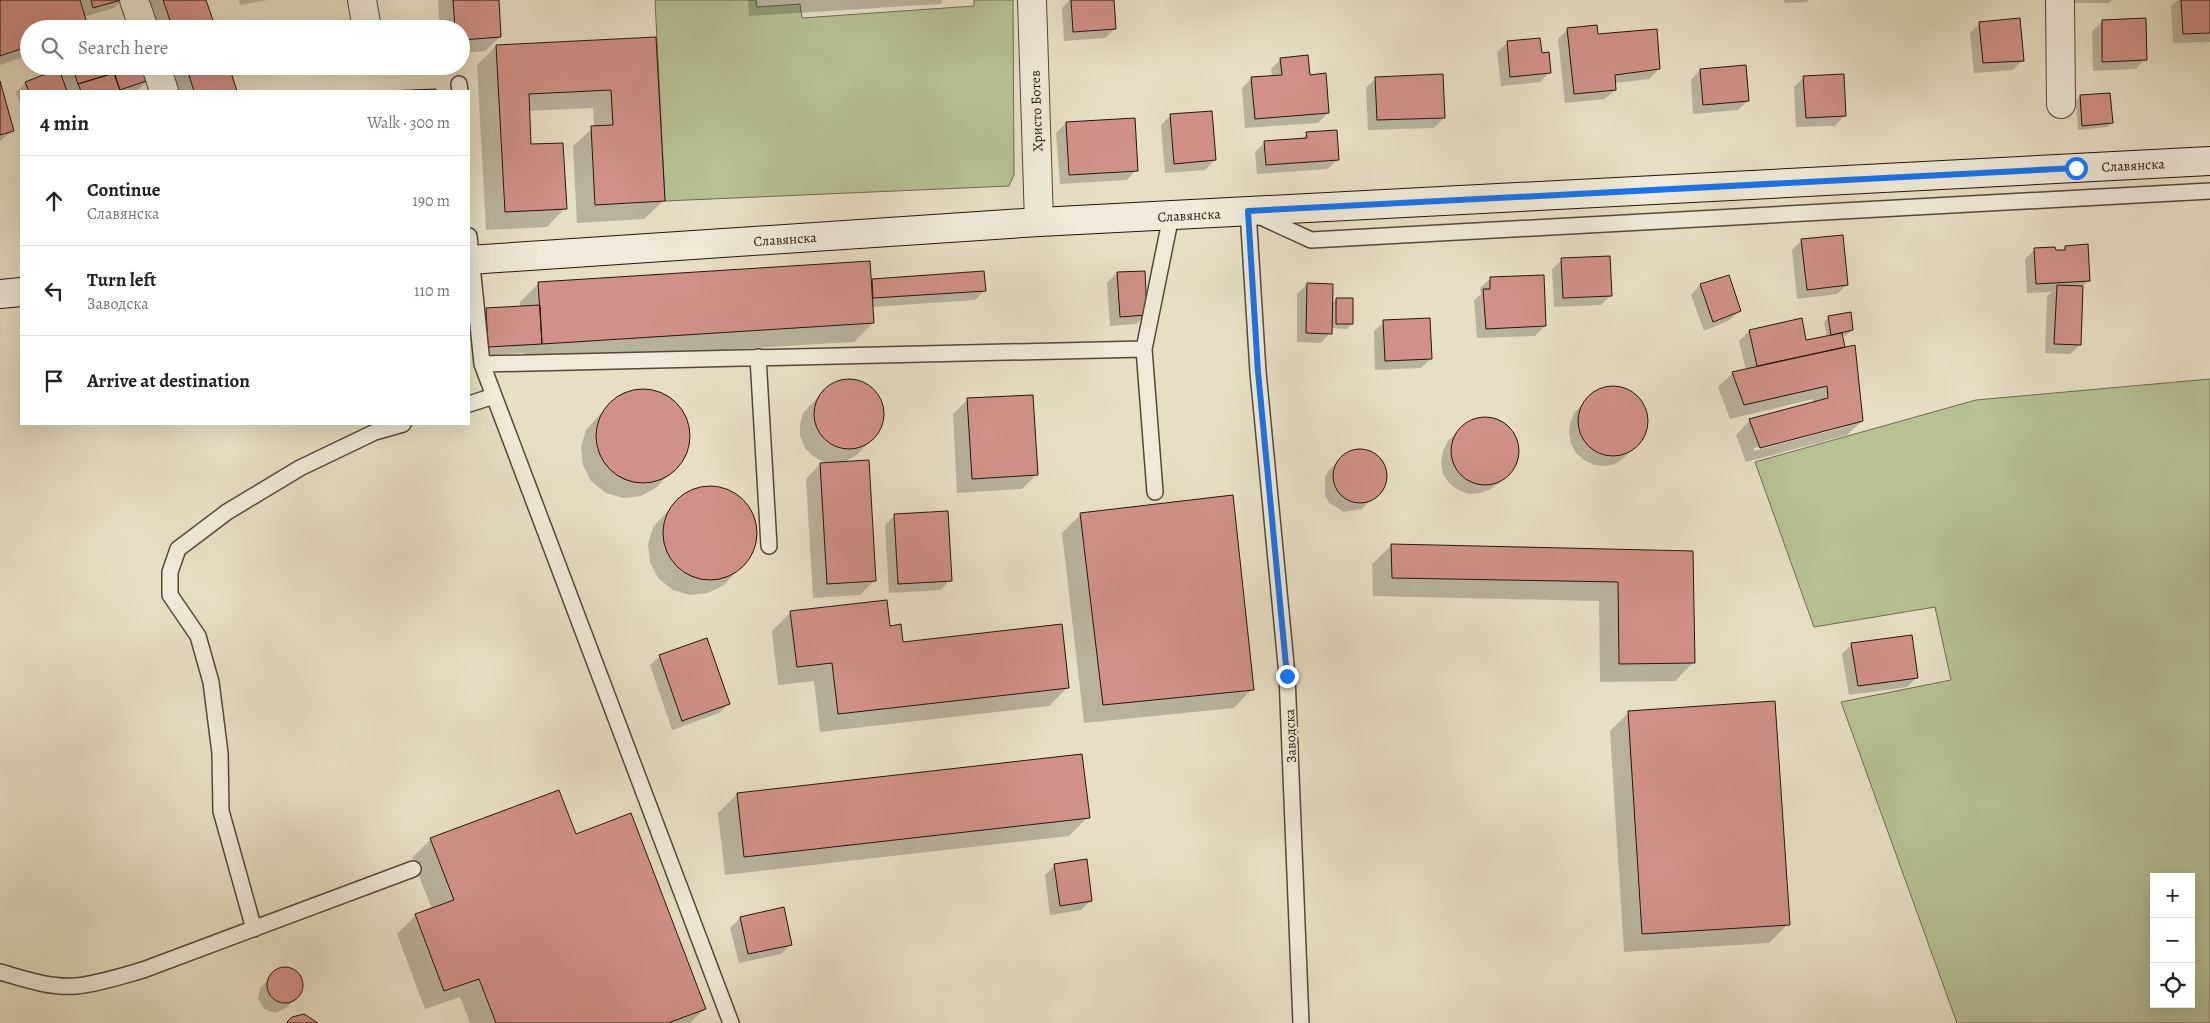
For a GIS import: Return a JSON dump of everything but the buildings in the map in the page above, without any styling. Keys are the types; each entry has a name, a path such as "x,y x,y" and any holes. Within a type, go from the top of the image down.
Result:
{"street":[{"path":"134,0 141,20"},
{"path":"362,0 365,20"},
{"name":"Христо Ботев","path":"1032,0 1039,222"},
{"path":"2060,0 2061,104"},
{"path":"159,75 164,90"},
{"name":"Славянска","path":"470,252 2210,161"},
{"path":"0,294 20,292"}],"lane":[{"path":"1248,211 1310,240 2210,191"},
{"name":"Заводска","path":"1248,211 1258,372 1287,676 1301,1023"},
{"path":"1155,492 1144,349 1172,216"},
{"path":"470,261 482,364 731,1023"},
{"path":"482,364 1144,349"},
{"path":"758,358 769,546"},
{"path":"470,404 494,396"},
{"path":"254,929 221,810 220,753 212,682 198,636 170,594 170,572 178,549 227,512 300,468 375,432 400,425"},
{"path":"0,972 50,984 76,986 143,970 413,869"}],"green space":[{"path":"655,0 756,0 757,7 800,4 802,18 974,6 974,0 1013,0 1014,175 1009,186 665,201"},
{"path":"2210,379 2210,1023 1957,1023 1841,702 1951,680 1935,607 1814,627 1755,462 1976,400"}],"route":[{"path":"1287,676 1258,372 1248,211 2076,168"}]}
